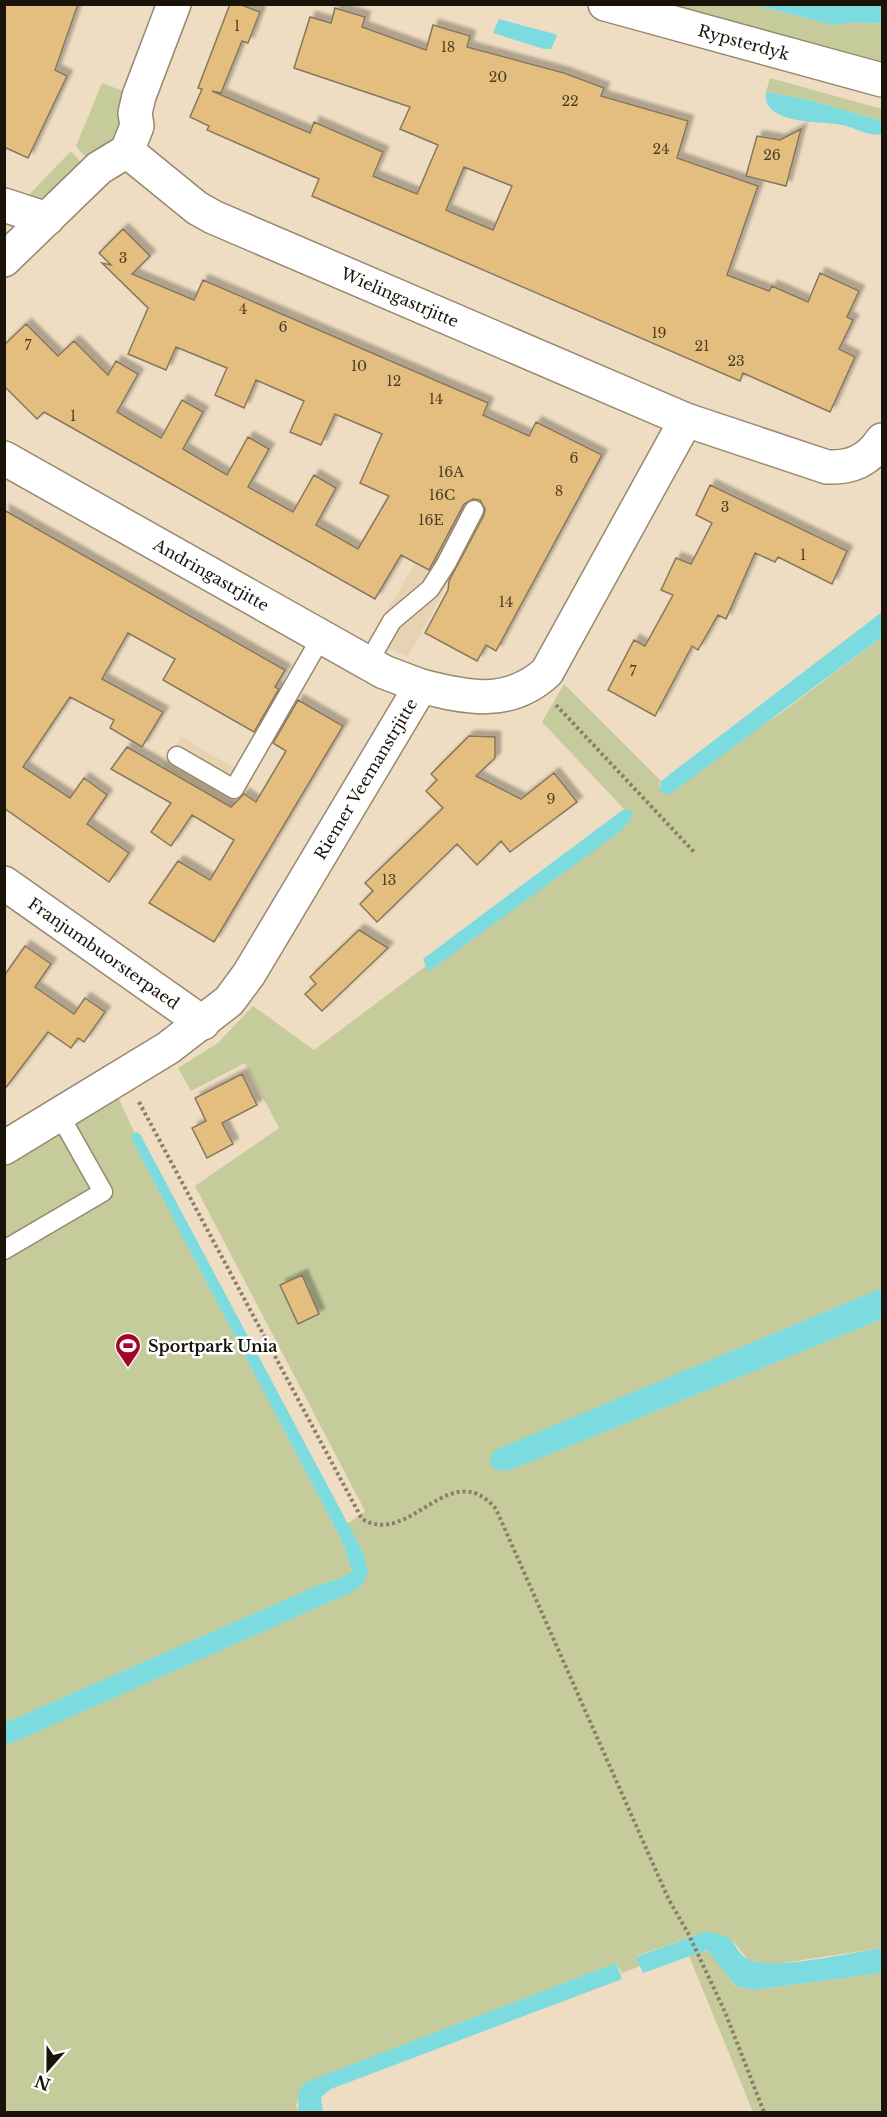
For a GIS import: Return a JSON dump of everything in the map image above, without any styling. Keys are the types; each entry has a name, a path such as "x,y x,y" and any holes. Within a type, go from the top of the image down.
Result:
{"street":[{"path":"4,260 99,168 128,151 136,126 135,113 139,96 174,4"},
{"name":"Rypsterdyk","path":"605,4 882,81"},
{"name":"Wielingastrjitte","path":"128,151 197,208 213,217 686,420"},
{"path":"4,205 47,219"},
{"path":"686,420 827,467 844,468 861,462 876,450 882,441"},
{"name":"Riemer Veemanstrjitte","path":"4,1148 125,1075 203,1023 229,1001 249,974 421,686 447,693 501,697 519,692 535,683 556,659 686,420"},
{"name":"Andringastrjitte","path":"4,458 368,663 421,686"},
{"name":"Franjumbuorsterpaed","path":"4,883 203,1023"}],"lane":[{"path":"368,663 392,621 430,589 446,564 474,510"},
{"path":"177,756 234,789 322,636"},
{"path":"4,1250 103,1191 59,1114"}],"path":[{"path":"535,683 695,853"},
{"path":"125,1075 356,1513 370,1524 383,1527 453,1493 469,1490 486,1498 496,1509 669,1900 688,1933 725,2012 764,2112"}],"shaded area":[{"path":"441,460 494,497 408,657 370,639 427,543"},
{"path":"318,656 218,831 149,791 181,737 238,770"}],"green space":[{"path":"650,5 756,5 833,25 859,22 882,24 882,68"},
{"path":"770,78 882,109 882,121 805,99 766,92"},
{"path":"102,83 128,93 124,133 89,161 76,146"},
{"path":"71,151 84,166 46,202 22,202"},
{"path":"882,637 882,1288 496,1450 491,1456 506,1471 882,1319 882,1948 769,1965 748,1960 734,1942 705,1932 637,1956 640,1966 622,1973 616,1963 307,2082 296,2105 298,2112 5,2112 4,1746 348,1594 363,1552 347,1524 365,1511 195,1186 279,1128 245,1063 191,1091 178,1068 218,1043 253,1006 314,1050 426,966 428,971 628,810 624,809 542,722 564,684 661,781 659,786 780,714"},
{"name":"Sportpark Unia","path":"104,1066 134,1132 133,1142 343,1543 352,1571 344,1577 314,1587 5,1723 5,1126"},
{"path":"700,1950 712,1952 735,1986 752,1990 882,1973 882,2112 753,2112 689,1956"}],"water":[{"path":"756,5 882,5 882,24 859,22 833,25"},
{"path":"499,19 557,36 551,49 544,49 493,33"},
{"path":"766,92 805,99 882,121 882,134 877,135 842,125 807,122 782,116 773,111 767,103"},
{"path":"882,612 882,637 670,794 660,792 661,781"},
{"path":"624,809 632,811 631,819 621,831 428,972 423,959"},
{"path":"136,1132 140,1134 363,1552 368,1573 362,1585 348,1594 5,1746 5,1723 314,1587 344,1577 352,1571 343,1543 133,1142 131,1136"},
{"path":"882,1288 882,1319 531,1462 506,1471 495,1470 490,1464 495,1450"},
{"path":"705,1932 716,1933 730,1939 743,1956 760,1963 794,1962 882,1948 882,1973 752,1990 736,1986 707,1950 643,1973 636,1957"},
{"path":"616,1963 622,1979 331,2089 321,2097 323,2112 298,2112 299,2091 306,2082"}],"building":[{"path":"4,4 78,4 55,70 67,76 28,158 4,147"},
{"path":"230,4 239,4 260,12 248,43 242,41 221,93 212,91 310,133 314,122 383,152 373,176 417,194 438,145 400,129 410,107 294,68 310,17 331,23 335,8 365,17 362,27 426,50 433,25 470,36 467,47 564,73 604,88 601,96 688,121 677,158 758,186 727,275 769,291 772,286 808,302 820,273 859,291 847,317 853,320 839,349 855,357 830,412 743,373 740,381 312,196 319,179 207,130 209,126 190,117 202,89 198,88","holes":["464,167 512,186 493,230 446,210"]},
{"path":"801,129 786,186 746,176 757,136 780,140"},
{"path":"123,229 150,256 132,274 194,300 203,280 488,403 483,415 529,436 536,422 602,455 496,651 486,645 477,661 425,633 484,515 485,509 480,500 473,499 464,504 429,570 401,555 375,599 44,412 37,419 4,386 4,345 26,324 58,356 74,341 108,375 116,361 138,374 117,412 161,438 182,400 203,412 183,449 227,475 248,437 269,449 248,487 293,512 314,475 336,488 316,525 358,549 389,496 360,483 382,434 335,414 321,445 290,432 304,401 256,380 244,408 215,395 227,368 176,347 166,370 128,354 148,308 102,263 111,265 99,253"},
{"path":"710,485 847,551 832,584 778,557 775,562 755,553 726,619 718,615 698,650 692,646 655,716 608,690 634,640 645,646 673,595 661,590 676,558 691,564 712,523 696,515"},
{"path":"4,510 285,670 275,687 279,689 254,732 163,680 175,659 128,633 102,679 163,712 142,747 110,728 114,720 70,697 23,767 70,798 84,778 107,795 87,824 129,853 109,882 4,808"},
{"path":"298,700 343,726 214,942 149,903 178,861 210,880 234,840 192,815 171,846 151,832 171,803 111,769 127,747 231,807 244,794 256,802 286,751 273,743"},
{"path":"469,736 495,737 495,758 476,776 521,799 554,773 577,802 510,852 501,841 477,865 457,844 377,922 360,904 373,891 365,883 443,808 426,791 437,780 431,774"},
{"path":"359,930 388,948 322,1011 305,994 316,984 310,977"},
{"path":"25,946 51,964 35,987 74,1014 85,998 105,1012 84,1042 78,1038 71,1048 48,1032 4,1090 4,976"},
{"path":"242,1074 257,1105 222,1123 233,1144 207,1158 192,1128 206,1121 195,1098"},
{"path":"302,1275 319,1314 298,1324 280,1285"}],"place":[{"name":"Sportpark Unia","path":"128,1369"}]}
